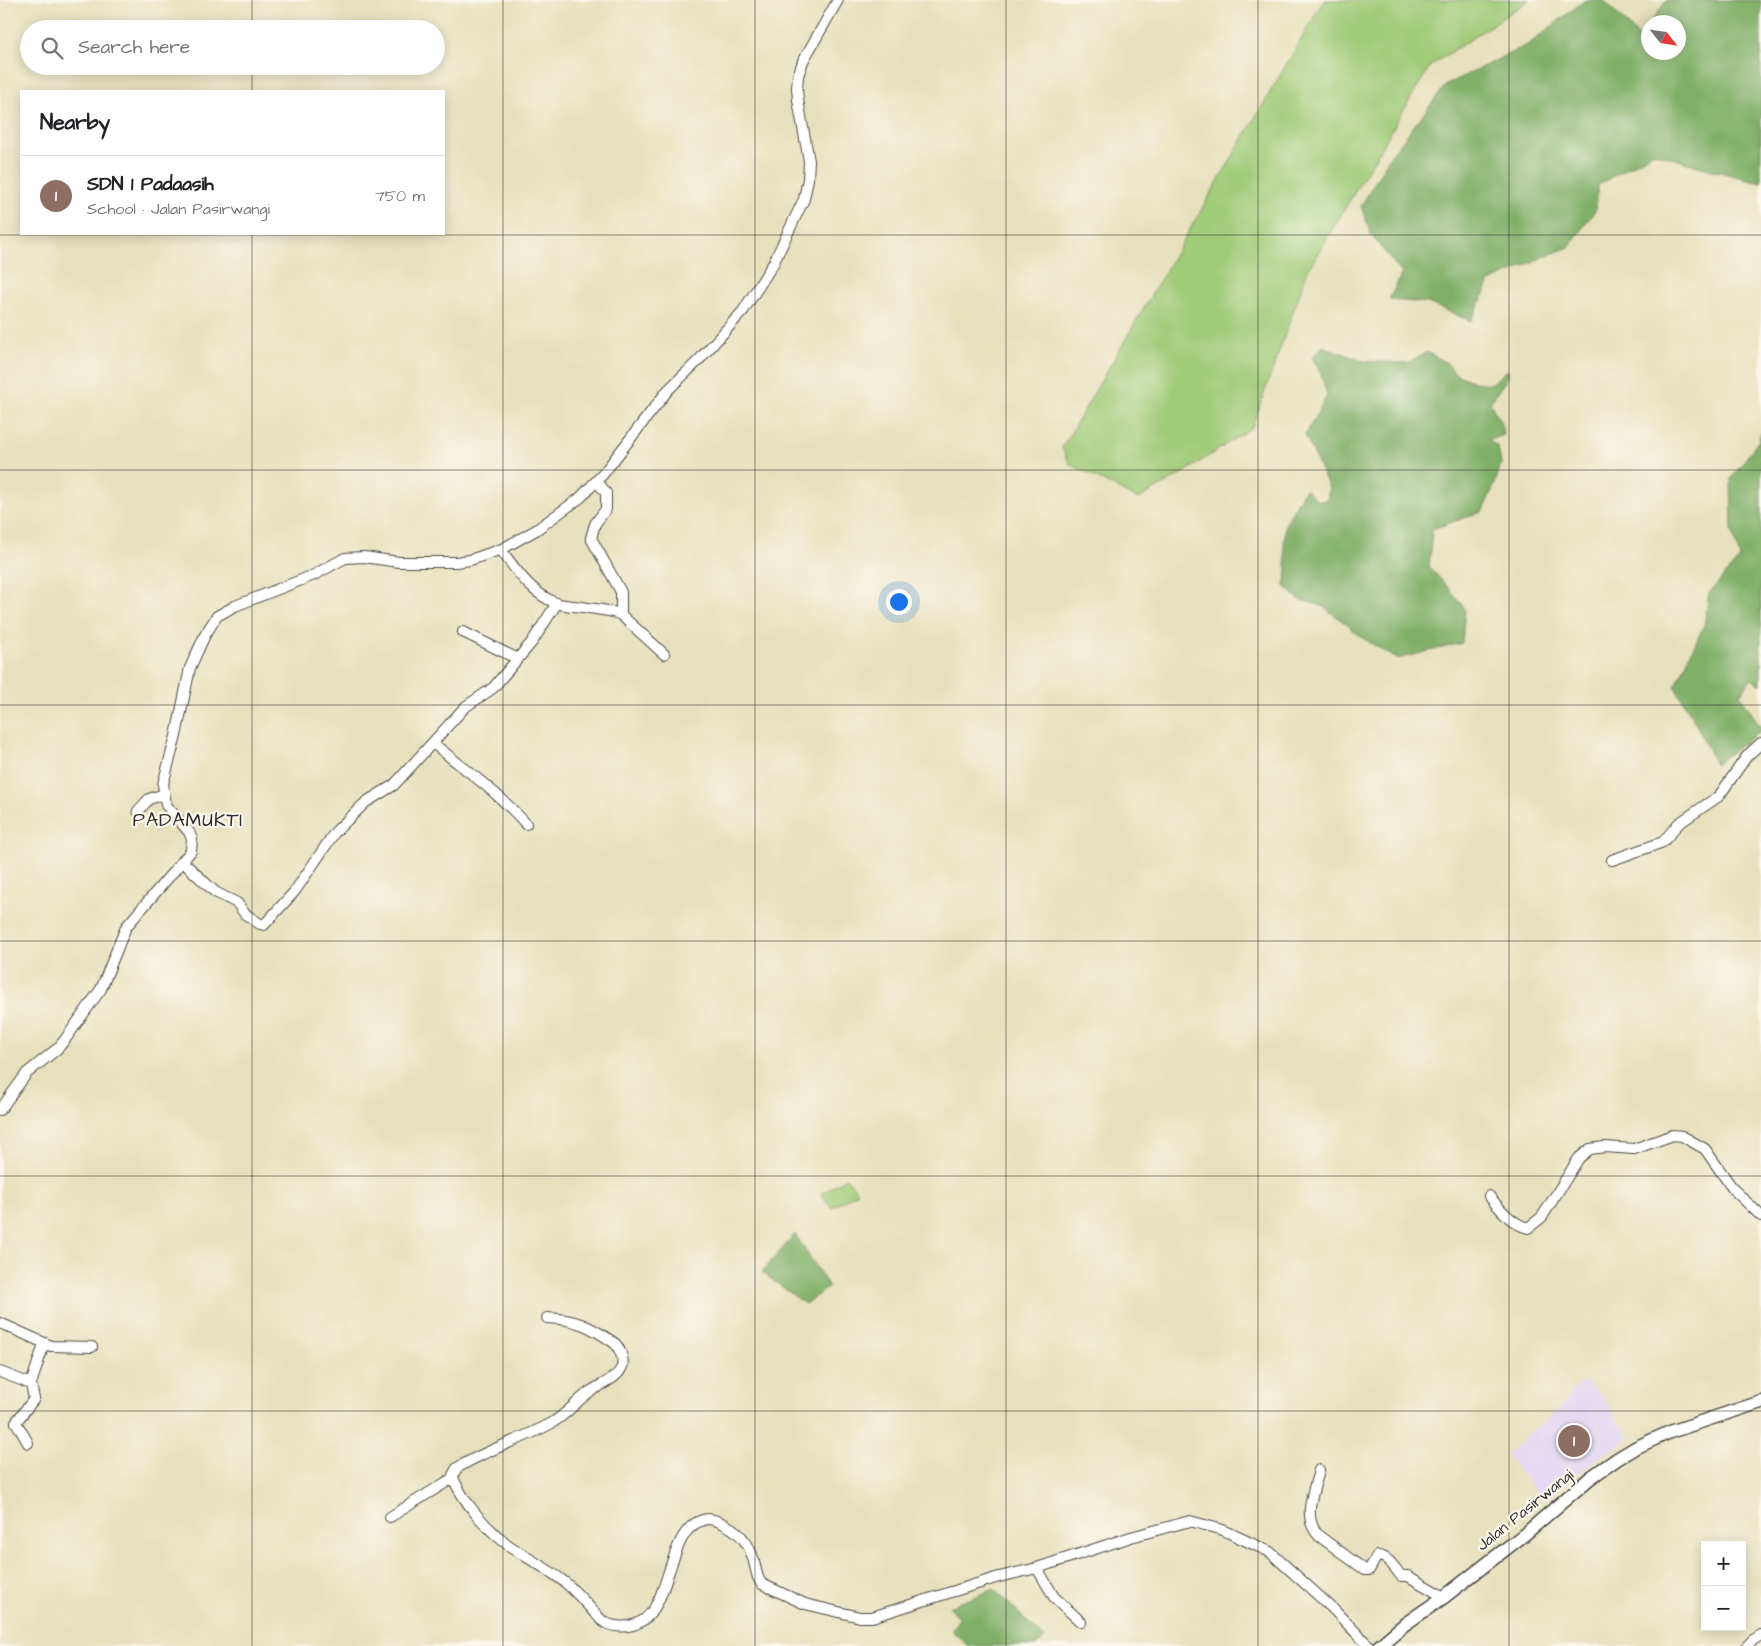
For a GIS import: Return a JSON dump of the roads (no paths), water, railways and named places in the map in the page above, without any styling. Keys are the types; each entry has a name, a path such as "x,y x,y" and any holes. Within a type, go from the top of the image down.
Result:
{"street":[{"path":"0,1110 27,1073 48,1058 64,1041 101,989 126,927 191,851 192,839 186,826 166,805 164,784 190,668 216,616 235,606 314,575 345,558 364,557 399,562 456,562 470,560 501,550 536,530 580,498 597,481 668,390 698,361 743,311 774,264 804,198 808,179 809,160 796,88 798,76 804,61 838,0"},
{"path":"597,481 606,493 606,509 595,524 591,538 621,592 621,614"},
{"path":"501,550 520,576 536,592 557,603 613,610 621,614 664,654"},
{"path":"183,862 217,893 237,904 245,914 264,925 295,891 334,832 366,802 394,785 465,707 493,688 532,642 557,603"},
{"path":"463,632 518,659"},
{"path":"433,743 487,785 526,824"},
{"path":"1612,860 1663,842 1678,824 1719,796 1747,756 1761,743"},
{"path":"138,811 149,799 164,794"},
{"path":"1489,1196 1513,1219 1528,1228 1542,1217 1579,1158 1590,1149 1624,1147 1634,1149 1673,1136 1682,1136 1705,1149 1733,1189 1761,1216"},
{"path":"390,1517 453,1478 456,1469 462,1465 555,1421 586,1394 622,1369 622,1357 617,1344 600,1333 574,1321 547,1318"},
{"path":"0,1324 44,1344 58,1347 92,1347"},
{"path":"28,1443 16,1422 34,1399 32,1384 44,1344"},
{"path":"0,1372 32,1384"},
{"name":"Jalan Pasirwangi","path":"1379,1646 1405,1624 1444,1597 1525,1534 1590,1478 1637,1447 1678,1430 1761,1402"},
{"path":"1319,1470 1309,1511 1314,1530 1318,1536 1364,1570 1369,1570 1377,1556 1381,1556 1386,1558 1400,1576 1408,1576 1444,1597"},
{"path":"453,1478 471,1507 500,1538 568,1584 602,1621 620,1627 642,1622 650,1614 659,1602 669,1569 681,1541 691,1527 707,1519 712,1519 726,1525 744,1537 752,1553 758,1578 762,1584 805,1604 860,1617 875,1617 999,1577 1037,1568 1080,1553 1190,1521 1223,1530 1270,1552 1331,1607 1369,1646"},
{"path":"1037,1568 1054,1597 1081,1622"},
{"path":"1747,1646 1761,1635"}],"place":[{"name":"SDN 1 Padaasih","path":"1574,1441"}],"district":[{"name":"PADAMUKTI","path":"188,820"}]}
